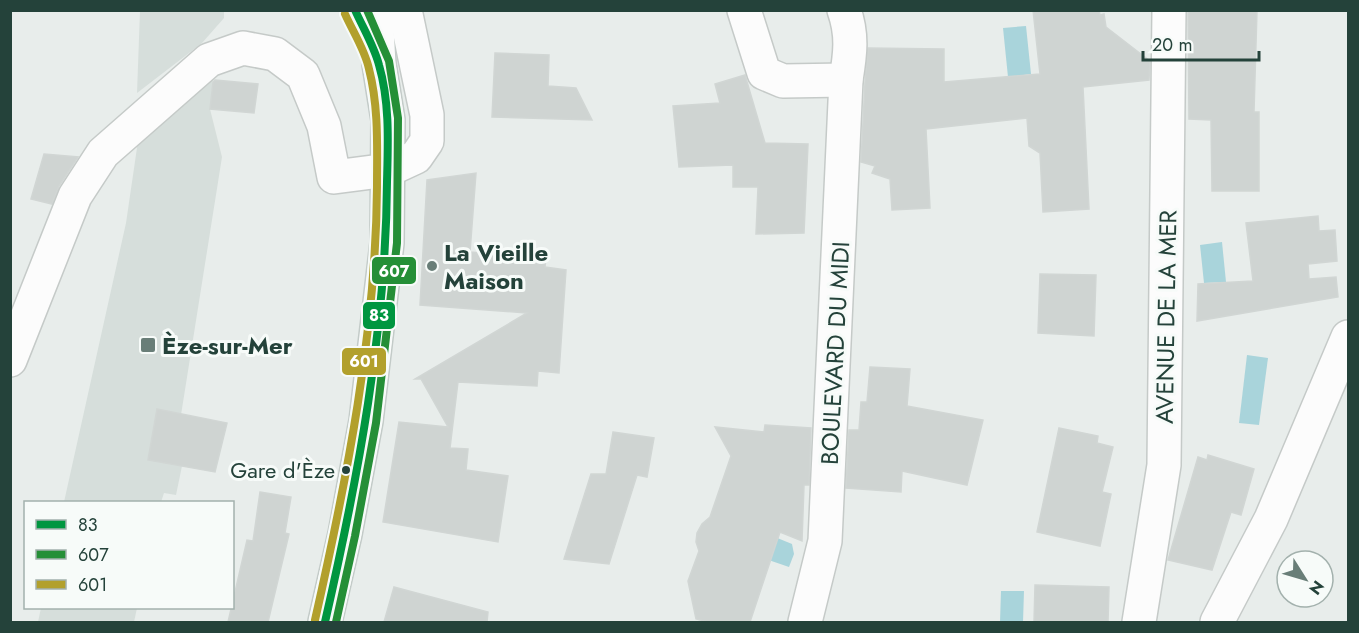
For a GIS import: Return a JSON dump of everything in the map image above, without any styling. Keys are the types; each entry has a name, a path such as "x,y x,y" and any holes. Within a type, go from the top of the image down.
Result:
{"street":[{"path":"355,10 379,64"},
{"path":"325,622 345,534 366,421 387,243 388,120 379,64 376,10"},
{"path":"10,360 75,196 103,153 209,60 243,48 275,54 303,75 324,126 334,177 388,170 416,156 427,141 427,115 405,10"},
{"path":"744,10 764,73 783,81 846,80"},
{"name":"BOULEVARD DU MIDI","path":"805,622 825,541 846,80 850,57 850,28 844,10"},
{"name":"AVENUE DE LA MER","path":"1139,622 1164,465 1169,10"},
{"path":"1217,622 1271,519 1348,337"}],"shaded area":[{"path":"140,11 224,11 224,18 202,43 137,93"},
{"path":"213,79 210,109 222,157 181,415 227,423 215,472 182,466 176,495 164,493 161,501 64,501 126,223 138,141"},
{"path":"41,609 137,609 134,622 38,622"}],"water":[{"path":"1026,26 1031,74 1008,77 1003,28"},
{"path":"1222,242 1226,282 1204,283 1200,245"},
{"path":"1247,355 1268,358 1259,425 1239,423"},
{"path":"758,530 792,544 794,554 789,567 736,549"},
{"path":"1001,591 1024,591 1023,622 1000,622"}],"building":[{"path":"1033,10 1099,10 1100,15 1104,14 1106,27 1150,61 1149,80 1083,87 1089,209 1043,212 1040,153 1029,146 1027,118 926,129 930,208 892,210 890,179 872,173 875,166 861,162 868,48 944,49 944,82 1040,74"},
{"path":"1188,10 1257,10 1254,112 1259,112 1259,191 1212,191 1211,120 1189,119"},
{"path":"495,53 549,55 548,86 576,88 592,120 492,117"},
{"path":"745,75 765,143 808,144 804,233 756,234 758,187 733,187 733,165 679,167 673,106 720,103 715,84"},
{"path":"215,80 258,84 254,113 210,109"},
{"path":"44,154 78,157 59,186 52,204 31,199"},
{"path":"476,173 470,252 546,258 545,267 566,270 559,373 538,371 537,386 458,382 450,448 468,449 466,470 508,476 498,542 383,522 399,422 448,427 421,379 415,379 527,313 420,305 427,180"},
{"path":"1318,216 1319,231 1335,230 1337,261 1308,264 1309,279 1336,277 1338,297 1197,321 1198,284 1253,281 1246,223"},
{"path":"1040,274 1096,275 1094,336 1038,333"},
{"path":"870,367 910,369 907,406 983,420 967,485 902,471 901,492 846,488 849,430 859,430 861,402 867,402"},
{"path":"157,409 227,423 215,472 148,460"},
{"path":"765,425 811,428 809,485 804,485 802,541 780,532 750,622 708,622 696,619 688,581 699,551 696,542 697,533 710,517 731,456 715,427 764,432"},
{"path":"1059,428 1098,436 1097,443 1113,447 1102,492 1111,494 1100,546 1037,532"},
{"path":"613,432 654,438 647,477 637,475 609,564 564,559 591,474 606,474"},
{"path":"1208,455 1254,469 1241,515 1231,512 1212,570 1168,560 1198,457 1207,460"},
{"path":"260,492 291,497 285,533 289,534 268,622 228,622 231,609 234,609 234,596 247,540 253,541"},
{"path":"1035,585 1109,587 1108,622 1034,622"},
{"path":"394,587 488,612 487,622 384,622"}],"transit line":[{"name":"83","path":"325,622 359,459 368,404 382,293 385,237 387,108 377,58 355,10"},
{"name":"607","path":"336,622 376,423 397,243 398,118 389,61 367,10"},
{"name":"601","path":"315,620 358,405 375,241 376,113 367,62 345,14"}],"place":[{"name":"La Vieille Maison","path":"432,266"},
{"name":"Èze-sur-Mer","path":"148,345"},
{"name":"Gare d'Èze","path":"346,470"}]}
